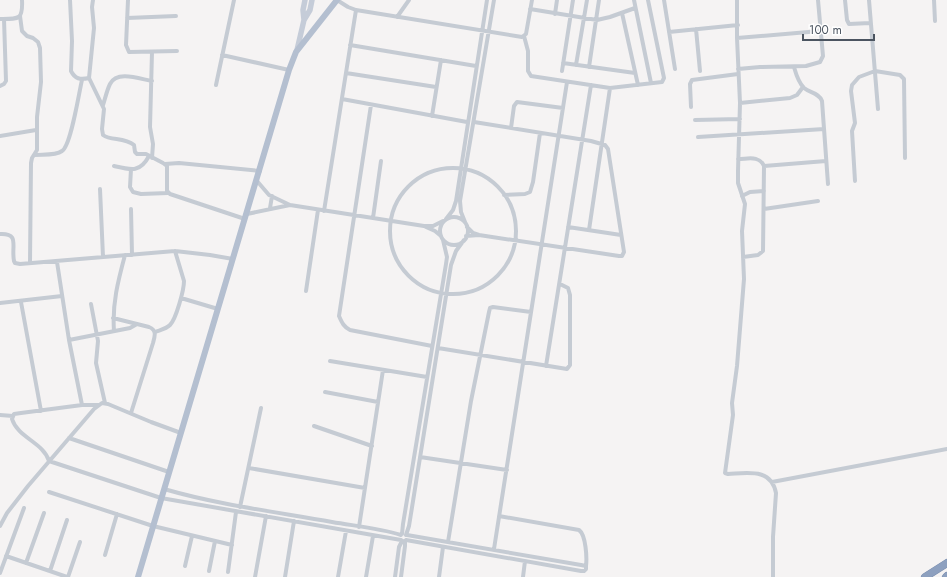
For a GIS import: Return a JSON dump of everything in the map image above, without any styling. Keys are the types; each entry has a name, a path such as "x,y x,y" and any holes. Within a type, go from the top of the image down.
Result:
{"highway":[{"path":"925,577 947,563"}],"main road":[{"path":"138,577 289,70 296,52 337,0"}],"street":[{"path":"22,0 22,12 20,16 24,34 36,40 40,45 41,82 36,117 37,150 31,163 30,264"},
{"path":"70,0 72,36 71,71 74,76 82,80 89,78"},
{"path":"93,0 92,7 94,28 89,78 104,109 102,129 103,135 107,137 120,138 129,142 134,145 135,152 137,154 150,157 165,164 179,163 260,171"},
{"path":"128,0 127,50 131,53 177,51"},
{"path":"216,85 234,0"},
{"path":"304,20 303,10 305,0"},
{"path":"296,52 304,20 310,10 312,0"},
{"path":"337,0 356,10 482,31 522,37 524,36"},
{"path":"397,17 409,0"},
{"path":"401,577 405,546 403,524 447,258 440,229 453,210 456,201 487,0"},
{"path":"395,577 399,547 409,526 449,274 453,258 465,238 466,225 461,212 460,201 494,0"},
{"path":"532,0 527,31 524,36 528,51 528,71 530,75 610,88 662,82 664,78 648,0"},
{"path":"555,14 557,0"},
{"path":"562,71 574,0"},
{"path":"576,65 587,0"},
{"path":"589,67 600,0"},
{"path":"634,0 652,83"},
{"path":"664,0 675,69"},
{"path":"738,0 737,38 740,103 738,183 745,204 742,232 744,256 738,354 732,403 732,421 725,472 728,474 761,474 772,482 776,493 773,537 773,577"},
{"path":"738,69 777,66 794,67 815,64 822,60 818,0"},
{"path":"845,0 847,22 851,24 870,23"},
{"path":"869,0 878,109"},
{"path":"934,0 935,20"},
{"path":"530,10 596,20 635,8"},
{"path":"324,211 356,10"},
{"path":"622,13 638,85"},
{"path":"0,86 6,81 2,19 15,19 20,16"},
{"path":"127,18 176,16"},
{"path":"669,32 738,25"},
{"path":"696,29 700,71"},
{"path":"737,38 820,31"},
{"path":"350,45 476,66"},
{"path":"114,166 131,169 141,167 150,157 153,144 150,127 152,52"},
{"path":"222,55 289,70"},
{"path":"432,116 441,60"},
{"path":"563,63 635,73"},
{"path":"794,67 797,77 803,87 821,98 828,184"},
{"path":"855,181 852,131 855,123 851,88 853,82 859,77 875,71 900,75 904,80 905,158"},
{"path":"346,73 436,86"},
{"path":"691,107 690,84 692,80 738,74"},
{"path":"103,106 110,84 116,78 124,76 152,81"},
{"path":"34,155 59,153 65,148 74,118 82,80"},
{"path":"494,549 567,82"},
{"path":"546,366 591,85"},
{"path":"740,103 784,99 797,95 803,87"},
{"path":"589,230 610,88"},
{"path":"342,99 468,122"},
{"path":"511,128 514,106 517,102 563,108"},
{"path":"370,105 339,311 342,323 350,330 432,346"},
{"path":"695,120 740,119"},
{"path":"257,181 265,191 272,196 290,204 318,210 424,226 432,226 454,217 458,218 473,233 479,235 622,256 624,252 608,149 605,145 602,143 474,122"},
{"path":"698,137 824,129"},
{"path":"0,136 36,130"},
{"path":"504,195 525,194 530,192 533,182 540,133"},
{"path":"738,159 756,158 762,162 764,166 763,251 758,255 744,256"},
{"path":"373,218 381,161"},
{"path":"764,166 826,161"},
{"path":"165,164 167,168 168,193"},
{"path":"461,168 491,180 504,195 514,216 516,241 509,261 499,274 491,281 474,291 446,293 432,290 417,282 401,265 391,238 391,221 401,196 417,180 425,175 439,170 461,168"},
{"path":"131,169 130,187 133,192 141,194 168,193 179,198 246,216 270,208 290,204"},
{"path":"100,188 103,257"},
{"path":"742,196 750,192 764,191"},
{"path":"270,208 272,196"},
{"path":"764,209 818,201"},
{"path":"131,209 132,255"},
{"path":"306,290 318,210"},
{"path":"424,226 435,231 447,243 456,244 465,238 479,235"},
{"path":"568,227 621,235"},
{"path":"0,234 9,234 13,237 12,251 15,263 20,264 175,251 205,254 233,260"},
{"path":"155,332 166,328 172,323 184,286 184,281 175,251"},
{"path":"114,331 113,318 115,294 125,255"},
{"path":"57,262 69,340 82,405"},
{"path":"438,348 567,369 570,366 570,291 560,284"},
{"path":"0,304 62,296"},
{"path":"181,298 218,309"},
{"path":"21,302 41,411"},
{"path":"91,304 99,345 96,355 96,363 105,403"},
{"path":"448,542 471,401 490,308 499,307 531,312"},
{"path":"113,318 152,328 155,332"},
{"path":"69,340 130,328 137,324"},
{"path":"131,413 151,350 155,332"},
{"path":"330,361 427,377"},
{"path":"359,526 383,370"},
{"path":"325,392 378,402"},
{"path":"0,415 12,416 21,413 82,405 99,405 105,403 181,433"},
{"path":"0,526 14,504 69,438 99,405"},
{"path":"240,507 261,408"},
{"path":"12,416 13,422 16,426 45,452 49,462"},
{"path":"314,426 372,446"},
{"path":"69,438 169,472"},
{"path":"772,482 947,449"},
{"path":"420,457 507,470"},
{"path":"49,462 161,498 373,536 448,542 586,566"},
{"path":"249,468 365,488"},
{"path":"164,489 192,497 240,507 359,526 443,547 583,572"},
{"path":"49,492 153,526 232,545"},
{"path":"0,573 24,508"},
{"path":"26,563 44,512"},
{"path":"228,572 236,512"},
{"path":"105,555 116,514"},
{"path":"255,577 266,516"},
{"path":"499,516 579,530 583,534 586,558 586,569 583,572 582,577"},
{"path":"50,571 67,520"},
{"path":"285,577 294,521"},
{"path":"338,577 346,531"},
{"path":"185,566 192,536"},
{"path":"366,577 373,536"},
{"path":"209,571 215,541"},
{"path":"6,556 68,577 80,542"},
{"path":"439,577 443,547"},
{"path":"523,577 525,561"}]}
